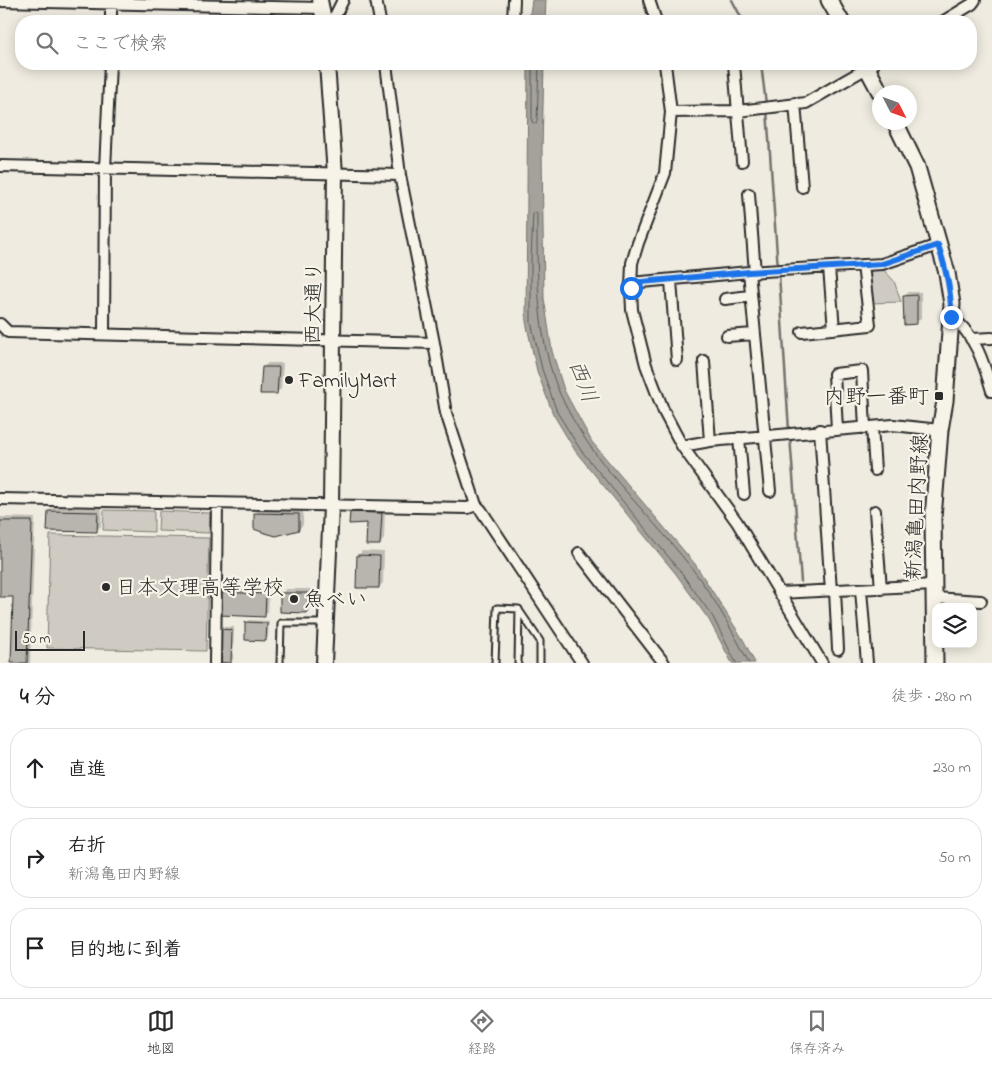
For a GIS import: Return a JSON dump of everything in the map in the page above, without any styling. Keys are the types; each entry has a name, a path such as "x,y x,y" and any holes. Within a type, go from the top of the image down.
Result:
{"main road":[{"path":"829,0 838,15"},
{"path":"871,70 877,85"},
{"name":"新潟亀田内野線","path":"899,130 917,167 947,273 952,304 945,401 940,430 933,518 935,663"}],"street":[{"path":"336,15 343,0"},
{"path":"376,0 379,15"},
{"path":"513,15 514,0"},
{"path":"649,0 654,15"},
{"path":"954,15 972,4 975,0"},
{"path":"0,1 111,2 322,10"},
{"path":"111,2 111,15"},
{"path":"104,333 105,168 110,70"},
{"name":"西大通り","path":"324,663 331,506 336,174 327,70"},
{"path":"387,70 400,175 434,343 446,413 476,505 482,510 582,663"},
{"path":"666,70 671,112 665,173 632,263 632,310 646,365 664,412 682,446 737,522 822,663"},
{"path":"735,70 742,161"},
{"path":"671,112 738,111 806,103 861,70"},
{"path":"795,104 802,187"},
{"path":"0,166 400,175"},
{"path":"748,194 752,272 750,296 770,491"},
{"path":"631,283 671,281 752,272 882,264 938,245"},
{"path":"802,332 870,325 863,265"},
{"path":"829,268 834,329"},
{"path":"671,281 677,360"},
{"path":"725,299 750,296"},
{"path":"951,317 963,326 971,340 983,362 992,391"},
{"path":"0,324 8,332 434,343"},
{"path":"727,336 754,334"},
{"path":"971,340 992,338"},
{"path":"704,361 710,441"},
{"path":"837,429 834,374 862,370 875,470"},
{"path":"682,446 739,438 893,425 940,430"},
{"path":"820,430 838,649"},
{"path":"739,438 744,494"},
{"path":"0,500 468,508 476,505"},
{"path":"215,663 217,505"},
{"path":"875,512 881,589"},
{"path":"579,553 664,663"},
{"path":"780,593 881,589 934,591 981,601"},
{"path":"861,590 867,663"}],"lane":[{"path":"495,663 496,608 519,609"},
{"path":"518,663 519,609"},
{"path":"519,609 540,641 540,663"},
{"path":"280,663 281,623 326,623"}],"shaded area":[{"path":"882,268 894,281 901,302 870,303 870,270"},
{"path":"104,510 154,511 154,532 103,530"},
{"path":"159,511 210,513 209,533 158,531"},
{"path":"50,535 209,538 206,651 47,648"}],"water":[{"path":"532,0 546,0 545,15 530,15"},
{"path":"528,70 544,70 542,150 544,298 552,351 564,390 592,442 695,564 744,641 755,663 732,663 709,620 676,574 576,452 553,414 537,371 526,322"}],"building":[{"path":"917,295 917,324 904,325 903,296"},
{"path":"262,367 279,367 277,394 260,394"},
{"path":"48,511 98,512 97,532 47,531"},
{"path":"350,512 382,513 380,545 366,545 367,523 349,524"},
{"path":"254,513 299,514 299,530 276,536 254,529"},
{"path":"0,521 32,521 27,663 11,663 13,597 0,597"},
{"path":"357,555 380,556 379,588 356,588"},
{"path":"220,592 266,594 265,617 219,615"},
{"name":"魚べい","path":"280,593 308,593 307,613 280,612"},
{"path":"245,622 267,623 266,641 245,640"},
{"path":"220,629 232,630 231,663 219,662"}],"waterway":[{"path":"732,0 740,15"},
{"path":"762,70 766,104"},
{"path":"767,110 778,269"},
{"path":"779,274 789,431"},
{"path":"790,436 801,582"}],"place":[{"name":"FamilyMart","path":"289,380"},
{"name":"内野一番町","path":"939,396"},
{"name":"日本文理高等学校","path":"106,587"},
{"name":"魚べい","path":"294,599"}],"route":[{"path":"631,288 631,283 671,281 749,272 882,264 938,245 947,273 952,304 951,317"}],"water label":[{"name":"西川","path":"584,381"}]}
